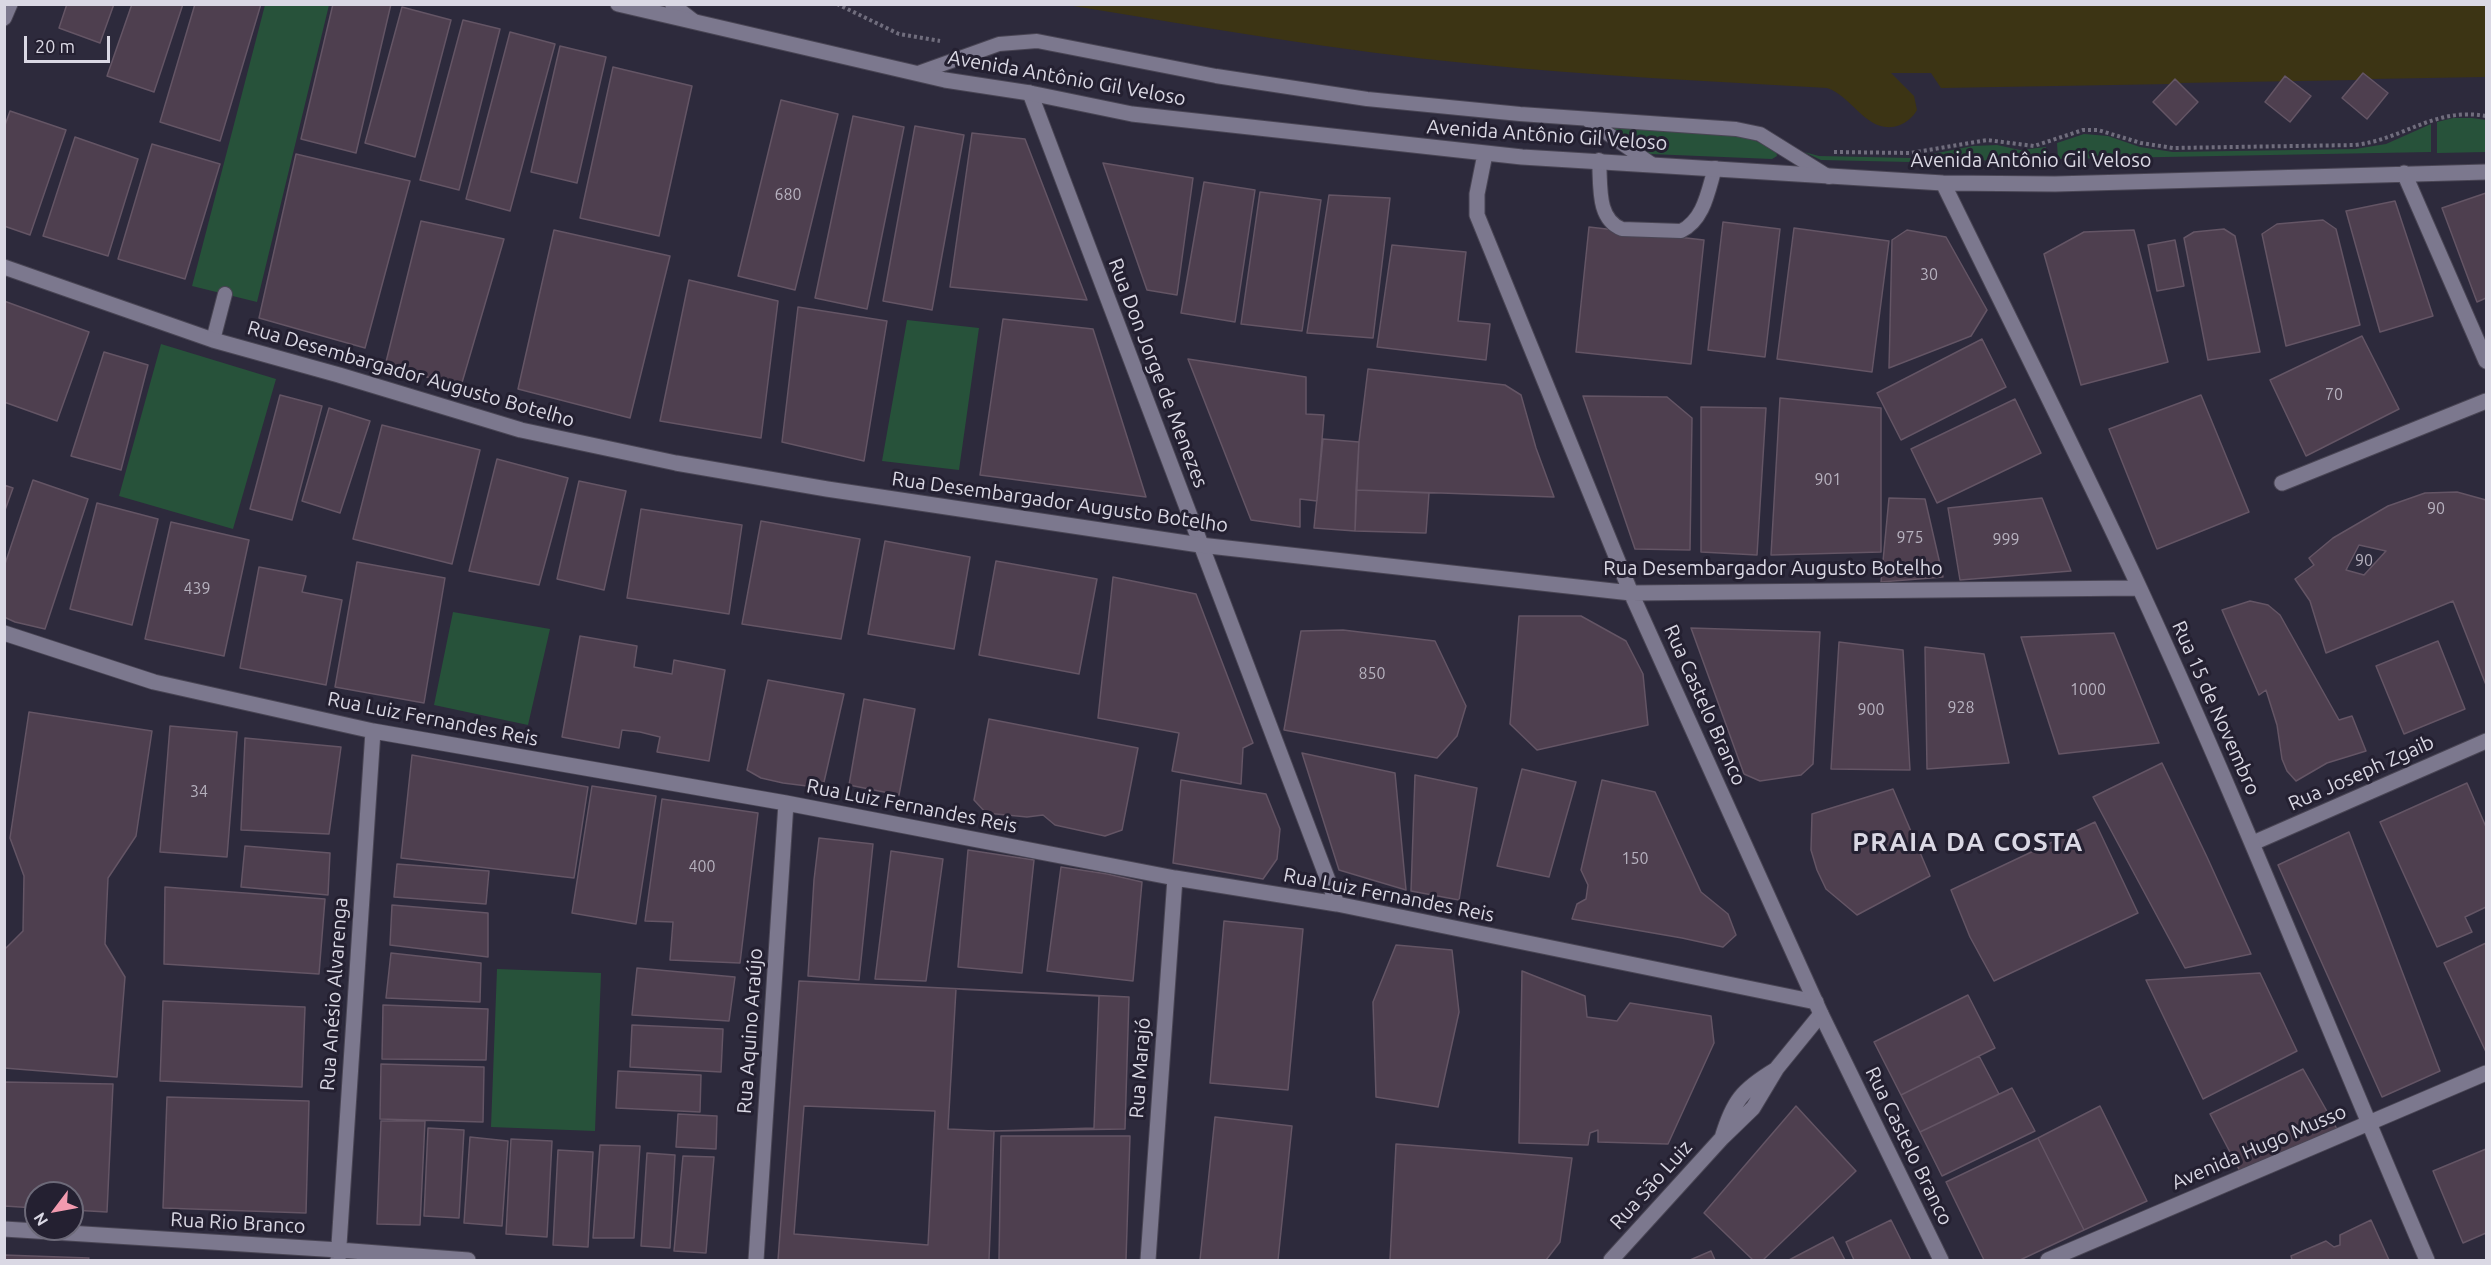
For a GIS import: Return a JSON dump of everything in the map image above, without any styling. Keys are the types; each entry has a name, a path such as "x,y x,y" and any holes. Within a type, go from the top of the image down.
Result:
{"street":[{"path":"4,18 10,4"},
{"name":"Avenida Antônio Gil Veloso","path":"618,4 918,73 1132,114 1485,153 1831,178 1943,183 2055,184 2487,172"},
{"name":"Rua Don Jorge de Menezes","path":"1030,93 1338,904"},
{"name":"Rua Castelo Branco","path":"1485,153 1477,194 1477,214 1631,593 1818,1008 1941,1260"},
{"path":"2404,173 2487,361"},
{"name":"Rua 15 de Novembro","path":"1943,183 2139,588 2253,843 2427,1260"},
{"name":"Rua Desembargador Augusto Botelho","path":"4,267 213,340 521,430 676,463 827,489 1200,545 1631,593 2139,588"},
{"path":"2282,483 2487,401"},
{"name":"Rua Luiz Fernandes Reis","path":"4,633 154,682 373,731 786,804 1175,878 1338,904 1818,1008"},
{"name":"Rua Anésio Alvarenga","path":"338,1255 373,731"},
{"name":"Rua Joseph Zgaib","path":"2253,843 2487,741"},
{"name":"Rua Aquino Araújo","path":"756,1260 786,804"},
{"name":"Rua Marajó","path":"1148,1260 1175,878"},
{"name":"Rua São Luiz","path":"1611,1260 1722,1138 1753,1108 1818,1008"},
{"name":"Avenida Hugo Musso","path":"2048,1260 2487,1073"},
{"name":"Rua Rio Branco","path":"4,1229 338,1255 468,1260"}],"lane":[{"path":"672,4 694,21"},
{"path":"918,73 999,44 1037,41 1141,63 1292,88 1443,107 1748,131 1760,134 1831,178"},
{"path":"1587,119 1653,165"},
{"path":"1599,160 1605,216 1615,226 1622,229 1681,231 1687,228 1700,214 1715,168"},
{"path":"213,340 225,294"}],"path":[{"path":"778,4 792,4"}],"green space":[{"path":"265,5 329,5 257,302 192,286"},
{"path":"2453,118 2486,120 2486,152 2437,153 2437,122"},
{"path":"2431,124 2431,152 2058,159 2057,143 2084,134 2108,136 2140,147 2173,152 2355,149 2386,144"},
{"path":"1611,127 1731,134 1756,141 1776,151 1777,156 1772,159 1650,154 1632,144"},
{"path":"1997,145 2020,150 2046,147 2046,159 1910,162 1821,160 1804,152 1819,156 1911,158 1973,146"},
{"path":"907,320 979,328 959,470 882,461"},
{"path":"161,344 276,379 233,529 119,496"},
{"path":"453,612 550,629 528,725 434,705"},
{"path":"497,969 601,973 595,1131 491,1127"}],"sand":[{"path":"1067,5 2486,5 2486,77 2370,79 2363,73 2357,80 2179,83 2175,80 2171,84 1941,88 1931,73 1891,73 1914,96 1917,110 1905,122 1889,127 1870,121 1836,92 1827,88 1563,72 1424,59 1271,38"}],"building":[{"path":"67,4 114,4 100,43 59,28"},
{"path":"132,4 183,4 154,92 107,76"},
{"path":"195,4 261,4 220,141 160,122"},
{"path":"333,4 391,4 356,153 301,139"},
{"path":"402,7 451,20 415,157 365,143"},
{"path":"463,20 500,29 459,190 420,180"},
{"path":"510,32 555,44 510,211 466,199"},
{"path":"560,46 606,57 577,183 531,172"},
{"path":"613,67 692,86 659,236 580,218"},
{"path":"2363,73 2388,93 2367,119 2342,98"},
{"path":"2285,76 2311,96 2290,122 2265,102"},
{"path":"2175,79 2198,102 2176,125 2153,102"},
{"path":"781,100 838,114 795,290 738,276"},
{"path":"10,111 66,130 30,235 4,226 4,128"},
{"path":"853,116 904,127 867,309 815,298"},
{"path":"915,126 964,135 932,310 883,301"},
{"path":"972,133 1025,139 1087,300 950,287"},
{"path":"75,137 138,159 108,256 43,236"},
{"path":"152,144 220,164 185,279 118,259"},
{"path":"296,154 410,181 365,348 259,318"},
{"path":"1103,163 1193,178 1177,295 1147,290"},
{"path":"1204,182 1255,190 1235,322 1181,313"},
{"path":"1260,192 1321,200 1302,331 1241,324"},
{"path":"2486,193 2486,298 2477,302 2442,208"},
{"path":"1329,195 1390,198 1373,338 1307,333"},
{"path":"2395,201 2433,316 2380,332 2346,211"},
{"path":"2323,220 2336,229 2360,325 2286,346 2262,234 2277,224"},
{"path":"421,221 504,239 461,386 385,366"},
{"path":"1723,222 1780,229 1765,357 1708,350"},
{"path":"1589,227 1704,240 1691,364 1576,352"},
{"path":"1794,228 1889,241 1872,372 1777,359"},
{"path":"2224,229 2235,236 2260,352 2208,360 2184,238 2194,232"},
{"path":"554,230 670,256 630,418 518,389"},
{"path":"1907,230 1946,237 1987,310 1971,336 1889,368 1892,240"},
{"path":"2134,230 2168,362 2081,385 2044,254 2084,232"},
{"path":"2175,240 2184,286 2157,291 2148,245"},
{"path":"1392,245 1466,252 1458,321 1490,324 1486,360 1377,347"},
{"path":"689,280 778,301 761,438 660,421"},
{"path":"4,301 89,332 57,421 4,402"},
{"path":"798,307 887,321 864,461 782,442"},
{"path":"1003,319 1093,329 1146,497 980,475"},
{"path":"2362,336 2399,409 2306,456 2270,380"},
{"path":"1982,339 2006,387 1901,440 1877,393"},
{"path":"104,352 148,365 121,470 71,456"},
{"path":"1188,359 1306,377 1306,414 1324,415 1317,501 1300,499 1300,527 1251,520"},
{"path":"1368,369 1505,385 1521,395 1536,448 1554,497 1356,490"},
{"path":"280,395 322,406 292,520 250,509"},
{"path":"2201,395 2249,512 2157,549 2109,429"},
{"path":"1583,396 1667,397 1692,418 1690,550 1635,549"},
{"path":"1780,398 1881,408 1881,552 1771,555"},
{"path":"2015,399 2041,453 1937,503 1911,449"},
{"path":"1701,407 1766,408 1757,555 1701,552"},
{"path":"329,408 370,421 340,513 302,501"},
{"path":"382,425 480,450 452,564 353,539"},
{"path":"1323,439 1359,442 1355,531 1314,528"},
{"path":"497,459 568,478 539,585 469,571"},
{"path":"33,480 88,499 45,629 4,617 4,567"},
{"path":"579,481 626,491 604,590 557,579"},
{"path":"4,485 13,488 4,513"},
{"path":"1356,490 1429,493 1426,533 1355,531"},
{"path":"2457,492 2486,500 2486,685 2453,601 2326,653 2310,601 2295,579 2314,565 2309,558 2333,538 2388,506 2425,493"},
{"path":"1889,498 1925,499 1943,577 1881,582"},
{"path":"2042,498 2071,571 1960,580 1948,508"},
{"path":"97,503 158,519 132,625 70,609"},
{"path":"641,509 742,525 729,614 627,598"},
{"path":"761,521 860,539 841,639 742,624"},
{"path":"171,522 249,540 224,656 145,639"},
{"path":"885,541 970,557 954,649 868,634"},
{"path":"2359,545 2386,551 2364,575 2346,570"},
{"path":"996,561 1097,579 1079,674 979,655"},
{"path":"357,562 445,578 424,703 335,687"},
{"path":"259,567 306,576 302,592 342,600 326,685 240,668"},
{"path":"1113,577 1196,594 1253,743 1243,748 1241,784 1172,771 1179,733 1098,718"},
{"path":"2250,601 2268,605 2280,615 2339,720 2352,716 2366,751 2327,763 2296,781 2287,771 2282,759 2277,725 2266,690 2259,695 2222,610"},
{"path":"1519,616 1581,616 1626,641 1643,674 1648,725 1537,750 1510,724"},
{"path":"1691,628 1820,632 1813,764 1801,775 1760,781 1744,774"},
{"path":"1343,630 1435,641 1466,706 1457,736 1437,758 1284,730 1301,631"},
{"path":"2114,633 2159,743 2059,754 2021,637"},
{"path":"580,636 637,646 634,667 672,674 674,660 725,670 709,761 657,752 660,737 640,732 622,730 619,748 562,737"},
{"path":"2438,641 2465,709 2404,734 2376,666"},
{"path":"1839,642 1903,650 1910,770 1831,769"},
{"path":"1925,647 1984,654 2009,763 1927,769"},
{"path":"768,680 844,694 824,782 807,786 783,783 761,778 747,770"},
{"path":"864,699 915,709 899,795 849,785"},
{"path":"29,712 152,731 136,836 108,878 105,944 125,977 117,1077 4,1068 4,950 23,931 24,876 10,838"},
{"path":"989,719 1138,748 1122,830 1105,836 1055,825 1043,815 1027,817 986,813 974,800"},
{"path":"170,726 237,732 227,857 160,852"},
{"path":"245,738 341,747 329,834 241,830"},
{"path":"1302,753 1395,773 1406,890 1339,870"},
{"path":"412,755 588,787 574,878 401,858"},
{"path":"2162,763 2251,954 2185,968 2093,797"},
{"path":"1522,769 1576,782 1549,877 1497,866"},
{"path":"1415,775 1477,788 1459,900 1411,891"},
{"path":"1181,780 1266,794 1280,829 1277,859 1263,879 1173,863"},
{"path":"1602,780 1655,792 1701,892 1728,914 1736,935 1723,947 1572,919 1577,904 1586,899 1588,885 1581,870"},
{"path":"2467,783 2486,827 2486,907 2465,917 2472,932 2437,947 2380,822"},
{"path":"592,786 656,796 636,924 572,913"},
{"path":"1893,789 1930,876 1857,915 1826,889 1817,870 1811,850 1812,814"},
{"path":"662,799 758,813 740,963 670,960 673,922 645,921"},
{"path":"2095,822 2138,913 1994,981 1970,937 1951,890"},
{"path":"2349,832 2440,1071 2382,1097 2278,865"},
{"path":"819,838 873,844 859,980 808,976"},
{"path":"245,846 330,853 328,895 241,887"},
{"path":"968,850 1034,860 1022,973 958,967"},
{"path":"891,851 943,859 926,981 875,979"},
{"path":"397,864 489,871 486,904 394,897"},
{"path":"1061,867 1142,882 1133,981 1047,971"},
{"path":"165,887 325,899 319,974 164,964"},
{"path":"392,905 488,913 488,957 390,945"},
{"path":"1224,921 1303,929 1288,1090 1210,1083"},
{"path":"2486,943 2486,1052 2444,963"},
{"path":"1396,945 1452,950 1459,1012 1438,1107 1376,1097 1373,1002"},
{"path":"391,953 481,963 480,1002 386,998"},
{"path":"637,968 735,977 729,1021 632,1015"},
{"path":"1522,971 1585,996 1587,1017 1617,1021 1630,1003 1711,1016 1714,1043 1668,1144 1598,1142 1598,1130 1590,1133 1588,1145 1519,1143"},
{"path":"2260,973 2297,1051 2203,1099 2146,980"},
{"path":"799,981 1129,997 1125,1129 994,1131 989,1260 778,1260"},
{"path":"956,989 1099,996 1094,1128 994,1131 948,1129"},
{"path":"1968,995 1995,1048 1901,1095 1874,1042"},
{"path":"163,1001 305,1007 302,1087 160,1081"},
{"path":"383,1005 488,1009 486,1060 382,1059"},
{"path":"632,1025 723,1029 721,1072 630,1067"},
{"path":"1979,1056 1999,1094 1920,1132 1901,1095"},
{"path":"381,1064 484,1067 483,1122 380,1119"},
{"path":"2303,1069 2337,1129 2242,1175 2210,1114"},
{"path":"618,1071 701,1075 700,1112 616,1108"},
{"path":"4,1082 113,1084 107,1212 84,1211 84,1181 24,1181 24,1207 4,1206"},
{"path":"2012,1088 2035,1131 1942,1176 1920,1132"},
{"path":"167,1097 309,1101 306,1213 163,1208"},
{"path":"804,1106 935,1111 928,1245 794,1234"},
{"path":"1796,1106 1856,1171 1763,1260 1753,1260 1704,1213"},
{"path":"2100,1106 2147,1201 2084,1230 2038,1138"},
{"path":"678,1114 717,1116 716,1149 676,1147"},
{"path":"1215,1117 1292,1126 1278,1260 1200,1260"},
{"path":"381,1121 425,1121 420,1225 377,1224"},
{"path":"428,1128 464,1130 459,1218 424,1216"},
{"path":"1001,1136 1130,1136 1126,1260 999,1260"},
{"path":"470,1137 508,1141 502,1226 464,1223"},
{"path":"2038,1138 2084,1230 2020,1260 1984,1260 1946,1182"},
{"path":"511,1139 552,1141 547,1237 506,1234"},
{"path":"1396,1144 1572,1158 1560,1242 1546,1260 1390,1260"},
{"path":"600,1145 640,1146 634,1238 593,1238"},
{"path":"2486,1149 2486,1233 2463,1243 2433,1171"},
{"path":"558,1150 593,1152 588,1247 553,1245"},
{"path":"647,1153 675,1155 670,1248 641,1246"},
{"path":"683,1156 714,1157 706,1253 674,1251"},
{"path":"1891,1220 1911,1260 1854,1260 1846,1242"},
{"path":"2371,1220 2389,1260 2292,1260 2291,1256 2326,1241 2334,1247 2340,1245 2340,1235"},
{"path":"1833,1237 1845,1260 1789,1260"},
{"path":"1711,1251 1715,1260 1690,1260"},
{"path":"4,1255 89,1258 88,1260 4,1260"}],"district":[{"name":"PRAIA DA COSTA","path":"1968,842"}]}
